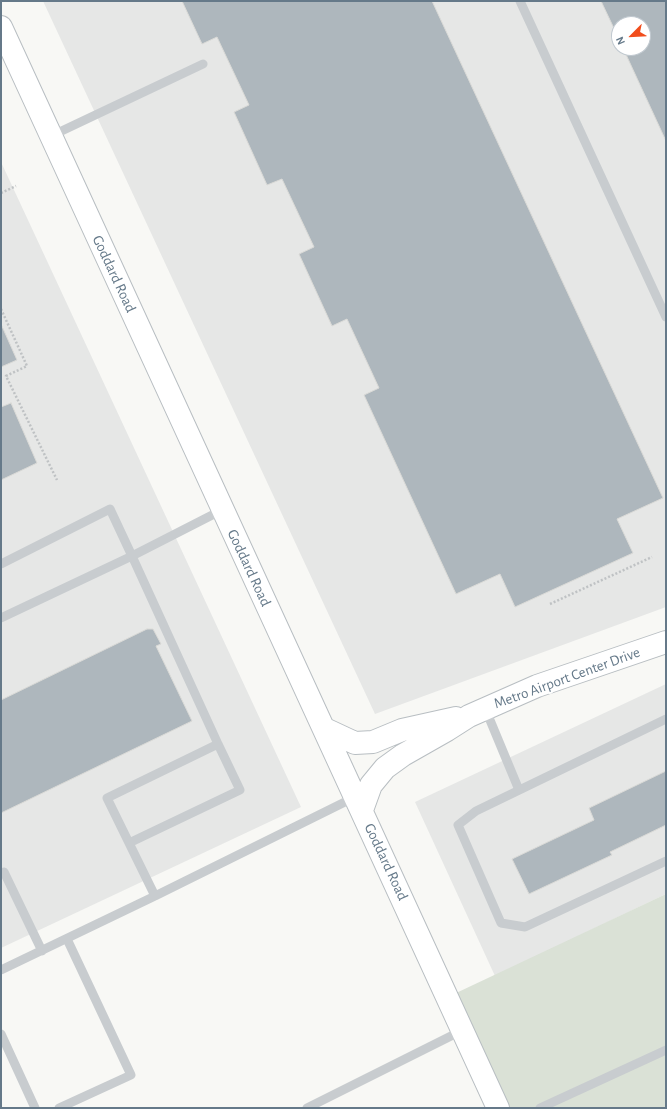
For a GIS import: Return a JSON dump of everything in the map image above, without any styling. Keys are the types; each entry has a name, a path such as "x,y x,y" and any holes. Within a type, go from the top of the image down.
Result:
{"main road":[{"name":"Goddard Road","path":"1,27 498,1108"},
{"name":"Metro Airport Center Drive","path":"359,803 371,784 385,768 403,755 477,712 537,686 666,642"},
{"name":"Metro Airport Center Drive","path":"325,729 355,742 373,742 409,728 477,712"}],"lane":[{"path":"520,1 666,317"},
{"path":"51,136 203,64"},
{"path":"1,564 110,509 240,790 129,843"},
{"path":"1,618 132,556 222,510"},
{"path":"477,712 519,790"},
{"path":"666,718 476,811 458,825 501,923 525,927 666,861"},
{"path":"154,896 107,798 218,744"},
{"path":"1,970 154,896 359,803"},
{"path":"1,873 4,872 42,950"},
{"path":"59,1108 131,1075 67,938"},
{"path":"307,1108 318,1106 463,1030"},
{"path":"2,1034 36,1108"},
{"path":"540,1108 666,1050"}],"path":[{"path":"1,193 16,186"},
{"path":"1,309 27,366 6,376 57,480"},
{"path":"550,604 652,557"}],"shaded area":[{"path":"43,1 666,1 666,607 375,714"},
{"path":"1,162 301,807 1,948"},
{"path":"666,684 666,894 495,976 415,802"},
{"path":"666,894 666,1108 507,1108 454,994"}],"building":[{"path":"182,1 432,1 663,498 617,519 633,553 515,607 500,574 456,594 364,395 379,388 347,319 332,326 299,254 314,247 282,179 267,185 234,112 249,105 217,37 202,44"},
{"path":"601,1 666,1 666,141 627,56 651,56 651,16 611,16 611,22"},
{"path":"1,324 17,360 1,367"},
{"path":"11,403 37,463 1,480 1,407"},
{"path":"147,629 153,629 161,644 156,646 192,721 1,813 1,700"},
{"path":"666,771 666,825 610,852 612,855 529,894 512,859 594,820 589,808"}]}
